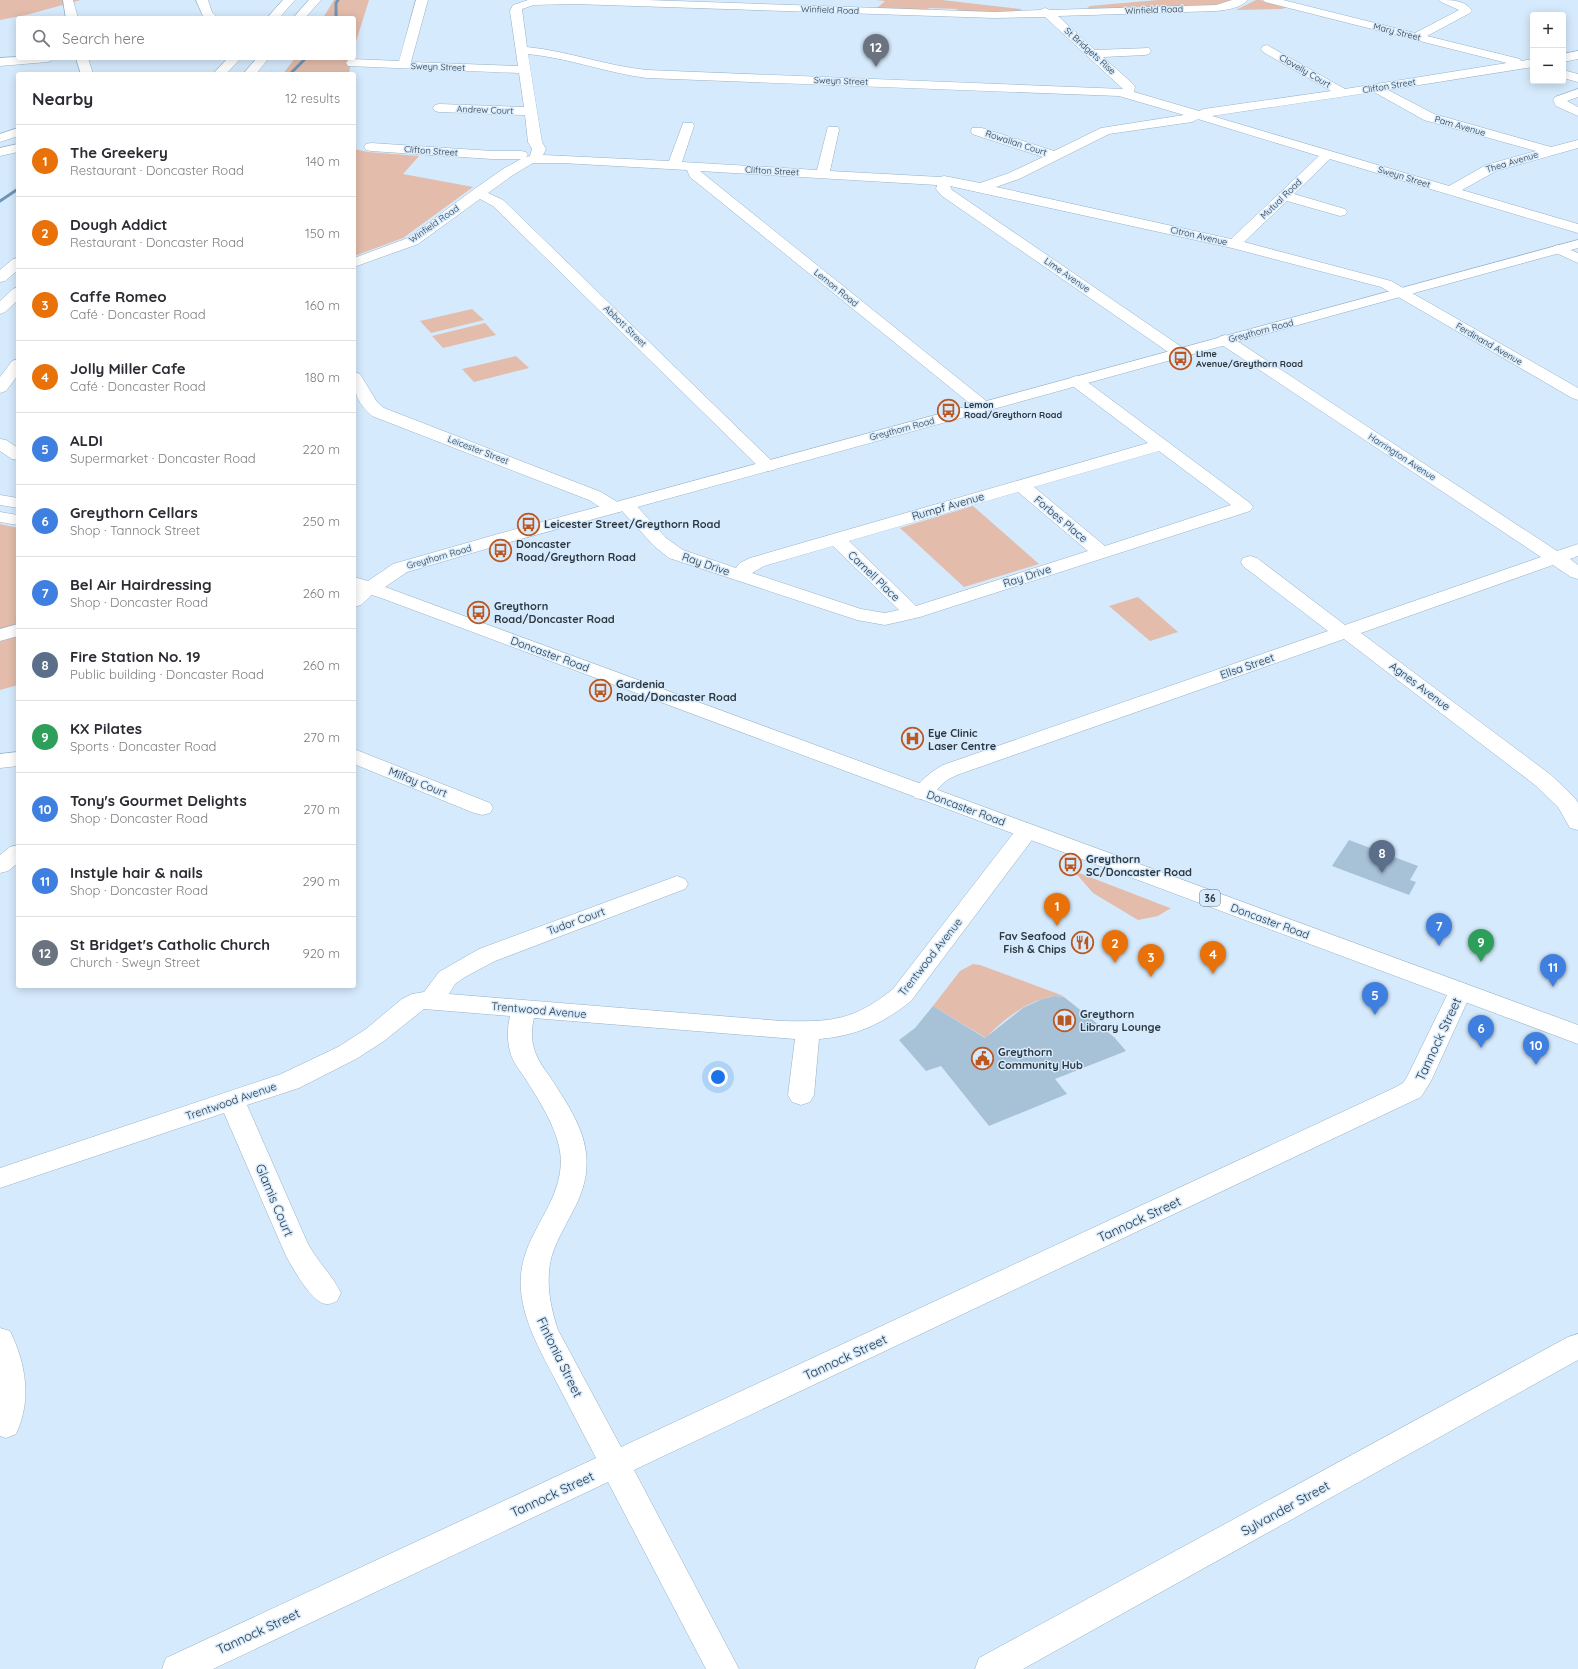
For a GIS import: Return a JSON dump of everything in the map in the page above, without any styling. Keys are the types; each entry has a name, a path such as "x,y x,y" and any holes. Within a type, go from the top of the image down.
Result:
{"main road":[{"path":"202,0 207,14 210,16"},
{"path":"275,16 289,0"},
{"path":"301,16 315,0"},
{"path":"404,66 422,0"},
{"path":"512,0 522,4"},
{"name":"Winfield Road","path":"1047,13 1081,5 1147,0"},
{"name":"Winfield Road","path":"522,4 545,1 574,1 1016,15 1216,8 1228,6 1242,0"},
{"name":"Mary Street","path":"1269,0 1530,64"},
{"path":"1417,37 1466,11 1465,9 1445,0"},
{"path":"68,1 72,16"},
{"path":"522,4 516,8 530,111 528,155"},
{"name":"St Bridgets Rise","path":"1047,13 1128,87 1129,90 1126,93"},
{"name":"Clovelly Court","path":"1267,49 1343,94"},
{"name":"Sweyn Street","path":"522,50 550,53 641,74 1126,93 1578,229"},
{"path":"1092,54 1145,51"},
{"path":"1566,57 1578,55"},
{"path":"0,62 23,60"},
{"path":"82,60 86,72"},
{"path":"221,72 233,60"},
{"path":"251,72 261,60"},
{"name":"Sweyn Street","path":"352,63 525,70"},
{"name":"Clifton Street","path":"371,147 492,155 528,155 562,159 950,181 988,188 1106,131 1199,115 1530,64"},
{"path":"1566,75 1578,78"},
{"name":"Pam Avenue","path":"1376,88 1429,117 1549,151"},
{"path":"1578,93 1559,100 1560,103 1578,112"},
{"name":"Andrew Court","path":"439,108 530,111"},
{"path":"674,165 688,126"},
{"path":"823,173 833,130"},
{"name":"Rowallan Court","path":"977,131 1055,156"},
{"path":"0,138 16,133"},
{"name":"Thea Avenue","path":"1451,191 1490,168 1578,144"},
{"path":"0,152 16,148"},
{"name":"Mutual Road","path":"1234,244 1328,154"},
{"name":"Winfield Road","path":"356,261 413,241 508,172 528,155"},
{"name":"Lemon Road","path":"695,166 693,171 695,174 984,407"},
{"name":"Lime Avenue","path":"950,181 943,186 944,191 1180,353"},
{"name":"Citron Avenue","path":"988,188 1234,244 1380,282 1400,292"},
{"name":"Abbott Street","path":"478,193 498,203 768,466"},
{"path":"1285,196 1340,212"},
{"name":"Greythorn Road","path":"356,597 362,585 400,568 1578,244"},
{"path":"1559,249 1578,259"},
{"path":"0,278 16,264"},
{"name":"Ferdinand Avenue","path":"1400,292 1578,395"},
{"path":"0,309 16,294"},
{"name":"Harrington Avenue","path":"1225,340 1578,573"},
{"path":"0,388 16,367"},
{"name":"Leicester Street","path":"356,380 370,405 378,412 621,506"},
{"name":"Ray Drive","path":"621,506 670,550 739,575 868,617 892,618 912,613 1244,507 1076,382"},
{"path":"0,444 16,454"},
{"name":"Rumpf Avenue","path":"739,575 747,567 757,562 1161,444"},
{"name":"Forbes Place","path":"1021,485 1101,552"},
{"path":"0,500 16,503"},
{"path":"0,517 16,520"},
{"name":"Carnell Place","path":"836,538 912,613"},
{"name":"Ellsa Street","path":"923,793 938,776 950,770 1578,550"},
{"name":"Agnes Avenue","path":"1250,562 1336,628 1352,635 1543,780 1567,803 1578,823"},
{"name":"Doncaster Road","path":"362,585 1578,1035"},
{"path":"0,636 16,631"},
{"name":"Milfay Court","path":"356,757 482,808"},
{"path":"0,761 16,759"},
{"name":"Trentwood Avenue","path":"0,1178 290,1081 328,1064 375,1035 414,1003 421,1000 807,1031 838,1029 858,1023 880,1012 902,995 1027,831"},
{"path":"0,866 16,854"},
{"name":"Tudor Court","path":"431,1000 447,978 457,971 514,944 677,884"},
{"path":"456,1002 462,984 476,962"},
{"name":"Tannock Street","path":"178,1669 1403,1096 1415,1087 1460,991"},
{"name":"Fintonia Street","path":"524,1009 519,1034 524,1056 568,1132 572,1145 575,1167 570,1194 541,1247 537,1262 535,1297 539,1317 545,1332 723,1669"},
{"path":"801,1095 807,1047 807,1031"},
{"name":"Glamis Court","path":"232,1101 296,1248 306,1266 327,1293"},
{"path":"0,1340 9,1369 12,1387 12,1403 6,1425"},
{"name":"Sylvander Street","path":"991,1669 1578,1346"}],"shaded area":[{"path":"0,0 81,0 26,15 0,20"},
{"path":"334,0 369,0 356,42 356,16 324,16"},
{"path":"876,0 942,0 1021,9 1020,12 957,12 957,9 930,8 924,10 876,9 885,1"},
{"path":"1158,0 1238,0 1223,6 1091,10 1087,8 1090,6"},
{"path":"1256,0 1288,7 1282,9 1236,10"},
{"path":"294,60 351,60 349,72 284,72"},
{"path":"356,149 368,152 419,156 403,174 473,187 403,238 356,255"},
{"path":"472,309 484,320 431,333 420,321"},
{"path":"485,323 496,335 443,348 432,336"},
{"path":"516,356 529,368 474,382 462,369"},
{"path":"973,506 1039,564 964,587 900,528"},
{"path":"0,524 16,528 16,686 0,690"},
{"path":"1138,597 1178,632 1150,641 1109,606"},
{"path":"1074,871 1171,908 1158,916 1138,920 1093,893"},
{"path":"973,964 980,965 1064,997 1054,996 1044,998 1022,1008 1001,1023 986,1038 933,1006 960,971"}],"building":[{"path":"1349,840 1418,866 1410,880 1416,882 1409,895 1332,866"},
{"name":"Greythorn Community Hub","path":"1055,996 1064,997 1114,1037 1126,1051 1055,1079 1067,1094 989,1126 941,1066 926,1071 899,1040 915,1028 933,1006 985,1038 1023,1008 1042,999"}],"waterway":[{"path":"336,16 336,3 338,0"},
{"path":"292,72 304,60"},
{"path":"0,201 16,190"}],"place":[{"name":"St Bridget's Catholic Church","path":"876,67"},
{"name":"Lime Avenue/Greythorn Road","path":"1181,359"},
{"name":"Lemon Road/Greythorn Road","path":"948,410"},
{"name":"Leicester Street/Greythorn Road","path":"529,524"},
{"name":"Doncaster Road/Greythorn Road","path":"500,550"},
{"name":"Greythorn Road/Doncaster Road","path":"478,612"},
{"name":"Gardenia Road/Doncaster Road","path":"601,690"},
{"name":"Eye Clinic Laser Centre","path":"912,739"},
{"name":"Greythorn SC/Doncaster Road","path":"1070,865"},
{"name":"Fire Station No. 19","path":"1382,873"},
{"name":"The Greekery","path":"1057,926"},
{"name":"Fav Seafood Fish & Chips","path":"1082,942"},
{"name":"Bel Air Hairdressing","path":"1439,946"},
{"name":"KX Pilates","path":"1481,962"},
{"name":"Dough Addict","path":"1115,963"},
{"name":"Jolly Miller Cafe","path":"1213,974"},
{"name":"Caffe Romeo","path":"1151,977"},
{"name":"Instyle hair & nails","path":"1553,987"},
{"name":"ALDI","path":"1375,1015"},
{"name":"Greythorn Library Lounge","path":"1065,1020"},
{"name":"Greythorn Cellars","path":"1481,1048"},
{"name":"Greythorn Community Hub","path":"983,1058"},
{"name":"Tony's Gourmet Delights","path":"1536,1065"}]}
